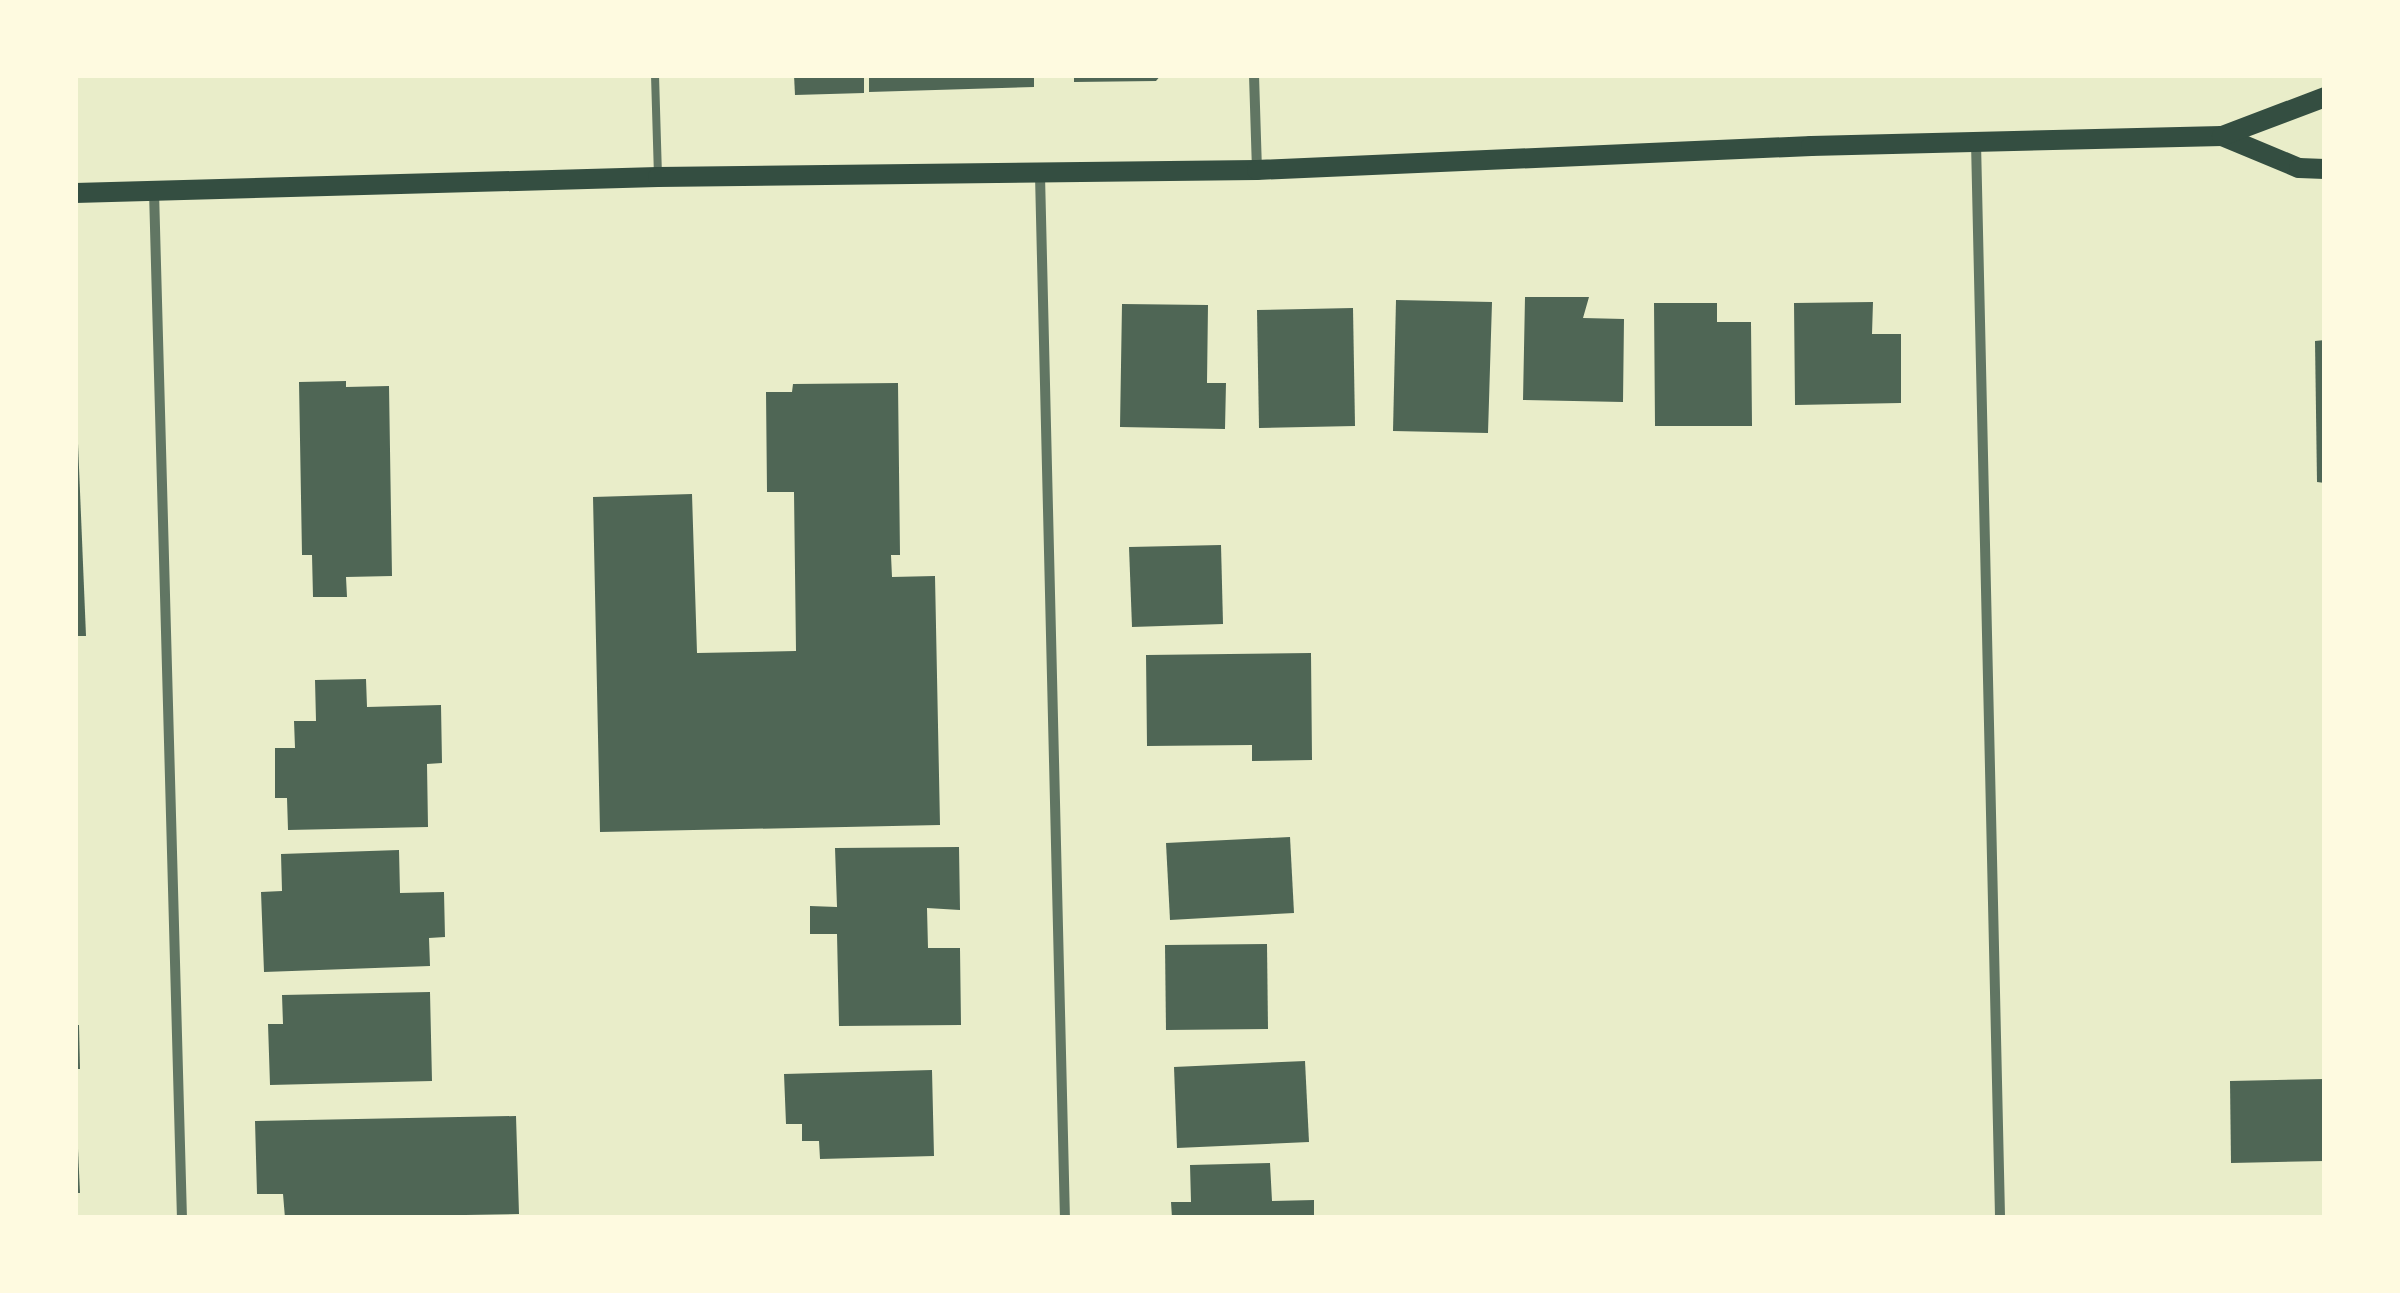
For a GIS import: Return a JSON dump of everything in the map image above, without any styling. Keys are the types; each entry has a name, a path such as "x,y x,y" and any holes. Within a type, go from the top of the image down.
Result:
{"main road":[{"path":"75,193 658,177 1257,170 2222,136 2325,97"},
{"path":"2222,136 2300,168 2325,170"}],"street":[{"path":"1254,75 1257,170"},
{"path":"1976,142 2000,1218"},
{"path":"1040,175 1064,1218"},
{"path":"154,191 182,1218"}],"lane":[{"path":"655,75 658,177"}],"building":[{"path":"794,75 864,75 864,93 795,95"},
{"path":"869,75 1034,75 1034,87 869,92"},
{"path":"1074,75 1161,75 1156,81 1074,82"},
{"path":"1525,297 1589,297 1583,318 1624,319 1623,402 1523,400"},
{"path":"1396,300 1492,302 1488,433 1393,431"},
{"path":"1873,302 1872,334 1901,334 1901,403 1795,405 1794,303"},
{"path":"1654,303 1717,303 1717,322 1751,322 1752,426 1655,426"},
{"path":"1122,304 1208,305 1207,383 1226,383 1225,429 1120,427"},
{"path":"1353,308 1355,426 1259,428 1257,310"},
{"path":"2325,340 2325,483 2317,482 2315,341"},
{"path":"75,371 86,636 75,636"},
{"path":"346,381 346,387 389,386 392,576 346,577 347,597 313,597 312,555 302,555 299,382"},
{"path":"898,383 900,555 891,555 892,577 935,576 940,825 600,832 593,497 692,494 697,653 796,651 794,492 767,492 766,392 792,392 793,384"},
{"path":"1221,545 1223,624 1132,627 1129,547"},
{"path":"1311,653 1312,760 1252,761 1252,745 1147,746 1146,655"},
{"path":"366,679 367,707 441,705 442,763 427,764 428,827 288,830 287,798 275,798 275,748 295,748 294,721 316,721 315,680"},
{"path":"1290,837 1294,913 1170,920 1166,843"},
{"path":"959,847 960,910 927,908 928,948 960,948 961,1025 839,1026 837,934 810,934 810,906 837,907 835,848"},
{"path":"399,850 400,893 444,892 445,937 429,938 430,966 264,972 261,892 282,891 281,854"},
{"path":"1267,944 1268,1029 1166,1030 1165,945"},
{"path":"430,992 432,1081 270,1085 268,1024 283,1024 282,995"},
{"path":"75,1025 79,1025 80,1069 75,1069"},
{"path":"1305,1061 1309,1142 1177,1148 1174,1067"},
{"path":"932,1070 934,1156 820,1159 819,1141 802,1141 802,1124 786,1124 784,1074"},
{"path":"2325,1079 2325,1161 2231,1163 2230,1081"},
{"path":"516,1116 519,1214 285,1218 283,1194 257,1194 255,1121"},
{"path":"78,1149 80,1193 75,1193"},
{"path":"1270,1163 1272,1201 1314,1200 1314,1218 1172,1218 1171,1202 1191,1202 1190,1165"}]}
